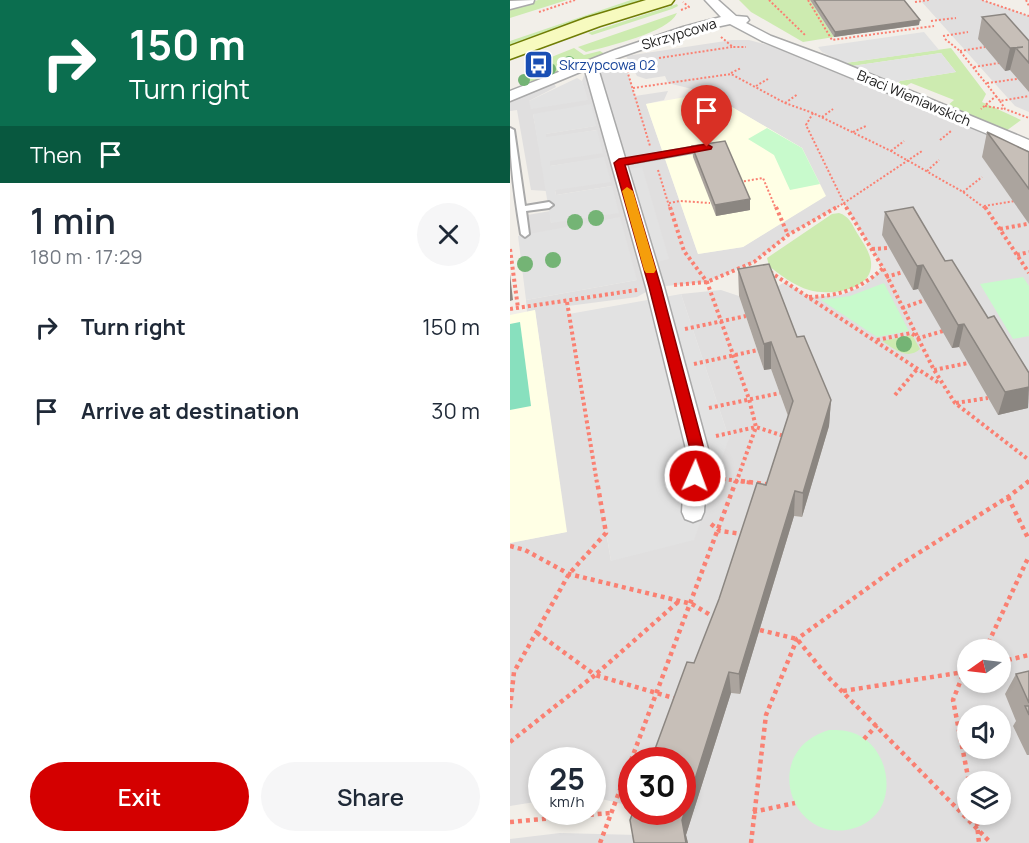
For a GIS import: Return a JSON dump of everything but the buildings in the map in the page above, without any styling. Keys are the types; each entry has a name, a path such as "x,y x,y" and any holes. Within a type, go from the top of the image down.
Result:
{"street":[{"path":"510,5 528,0"},
{"path":"532,25 608,0"},
{"path":"510,53 665,0"},
{"name":"Braci Wieniawskich","path":"711,0 761,38 804,45 1029,146"},
{"name":"Braci Wieniawskich","path":"728,0 740,22"},
{"name":"Skrzypcowa","path":"720,36 740,22"},
{"name":"Skrzypcowa","path":"632,55 691,28 740,22"},
{"name":"Skrzypcowa","path":"510,97 632,55 700,40"},
{"path":"591,68 655,287 697,449 693,512"}],"lane":[{"path":"510,130 525,234"},
{"path":"619,163 707,147"},
{"path":"521,209 549,206"}],"path":[{"path":"770,0 804,45"},
{"path":"808,0 832,39 934,26"},
{"path":"915,2 929,0"},
{"path":"982,0 1029,16"},
{"path":"1026,0 1029,6"},
{"path":"931,21 956,18"},
{"path":"968,32 944,37 974,67 1005,110"},
{"path":"655,58 733,47"},
{"path":"960,51 985,47"},
{"path":"591,68 632,55"},
{"path":"974,67 999,63"},
{"path":"633,88 730,74 741,68"},
{"path":"705,70 708,77"},
{"path":"730,74 785,103 909,160 963,192 984,206 1029,273"},
{"path":"666,76 668,83"},
{"path":"756,87 768,79"},
{"path":"987,84 1017,79"},
{"path":"785,103 798,94"},
{"path":"996,96 986,105 1029,118"},
{"path":"1000,101 1029,96"},
{"path":"821,118 833,109"},
{"path":"813,114 806,125 844,203 883,268 942,385 955,403 1029,460"},
{"path":"852,133 866,126"},
{"path":"891,151 904,141"},
{"path":"510,309 655,287 707,282 754,262 788,235 844,203 922,151"},
{"path":"927,171 939,160"},
{"path":"963,192 982,177"},
{"path":"740,182 763,178 788,235"},
{"path":"984,206 1018,200"},
{"path":"669,203 710,202"},
{"path":"1000,229 1028,224"},
{"path":"871,249 890,248"},
{"path":"510,249 518,308"},
{"path":"1017,255 1029,252"},
{"path":"809,297 841,295 853,291 864,286 883,268"},
{"path":"765,269 942,385"},
{"path":"886,277 903,272"},
{"path":"902,308 925,300"},
{"path":"510,708 514,672 569,574 606,533 567,302"},
{"path":"667,333 746,316"},
{"path":"876,340 911,333 919,338 943,331"},
{"path":"676,368 758,350"},
{"path":"934,370 968,363"},
{"path":"895,395 918,368"},
{"path":"687,412 780,393"},
{"path":"955,403 988,398"},
{"path":"694,440 756,428 789,438"},
{"path":"695,476 738,479 774,486"},
{"path":"751,843 766,715 797,639 901,564 1008,497 1029,481"},
{"path":"1008,497 1029,540"},
{"path":"693,512 720,531 748,534"},
{"path":"510,546 525,550 569,574 693,604 721,621"},
{"path":"990,639 1029,556"},
{"path":"510,742 595,675 679,602"},
{"path":"760,630 797,639 827,676 991,843"},
{"path":"536,632 595,675 684,701"},
{"path":"1011,659 1029,655"},
{"path":"843,691 957,672"},
{"path":"957,690 952,700 967,771"},
{"path":"864,739 877,725"},
{"path":"753,812 795,803"},
{"path":"510,822 610,813"},
{"path":"978,825 979,843"}],"shaded area":[{"path":"982,0 1029,16 1029,112 1015,106 921,1"},
{"path":"924,32 939,50 845,63 822,52 818,47"},
{"path":"732,40 749,40 776,47 1029,151 1029,843 688,843 686,835 689,825 696,825 696,803 731,693 740,694 794,516 802,517 829,426 769,291 785,282 809,297 841,295 864,286 883,268 844,203 788,235 754,262 707,282 655,287 637,297 568,306 611,561 729,438 681,294 721,290 739,296 764,370 771,369 792,427 668,747 618,747 618,803 606,800 606,747 528,747 528,803 510,806 510,543 566,532 535,310 527,312 526,300 637,280 525,234 522,216 550,211 551,223 612,186 556,195 555,190 604,158 550,166 549,161 597,130 546,138 545,134 595,126 533,114 547,191 531,190 517,110 510,111 510,102 554,83 556,87 529,101 587,100 582,81 586,70 614,59 626,67 635,96 668,91 664,100 646,104 698,254 743,247 825,196 802,148 708,93 668,83 665,76 646,79 637,76 626,56"},
{"path":"941,53 956,72 900,81 896,85 852,66"},
{"path":"577,78 582,81 588,100 531,109 529,101"},
{"path":"708,93 802,148 826,196 743,247 698,254 646,104"},
{"path":"591,104 596,126 546,134 546,137 597,130 603,153 550,161 550,166 604,157 611,182 555,190 556,195 612,186 619,213 551,223 533,114"},
{"path":"642,167 669,259 657,262 627,169"},
{"path":"620,217 637,280 526,300 518,236"},
{"path":"681,294 729,438 694,540 611,561 569,314"},
{"path":"535,310 567,532 510,543 510,315"},
{"path":"560,833 637,835 638,843 510,843 510,839"}],"green space":[{"path":"538,0 567,0 510,18 510,9"},
{"path":"631,0 646,0 591,16 510,46 510,41"},
{"path":"739,0 810,0 834,37 803,42 751,12"},
{"path":"677,4 678,6 672,9 592,35 588,33"},
{"path":"677,13 662,27 636,38 586,52 578,47"},
{"path":"574,48 584,55 600,51 605,54 533,83 522,75 549,64 544,60"},
{"path":"951,48 986,94 982,102 1021,120 1006,131 947,106 954,100 911,83 906,86 896,85 900,81 956,72 941,53 852,66 845,63"},
{"path":"767,128 802,148 820,184 790,190 774,155 748,139"},
{"path":"839,213 850,221 870,258 870,272 858,285 838,291 818,292 793,283 769,266 767,258 832,214"},
{"path":"1023,277 1029,286 1029,336 1013,339 980,284"},
{"path":"884,283 909,331 877,337 821,300 850,296"},
{"path":"520,322 531,406 510,410 510,324"},
{"path":"912,335 920,349 910,354 895,350 882,341"},
{"path":"829,730 849,732 865,739 879,756 886,777 884,799 877,813 861,826 846,830 826,829 809,821 797,807 791,790 790,773 795,755 808,740"}],"slow traffic":[{"path":"627,191 650,270"}],"place":[{"name":"Skrzypcowa 02","path":"538,65"}],"route":[{"path":"695,476 697,449 655,287 619,163 707,147"}]}
